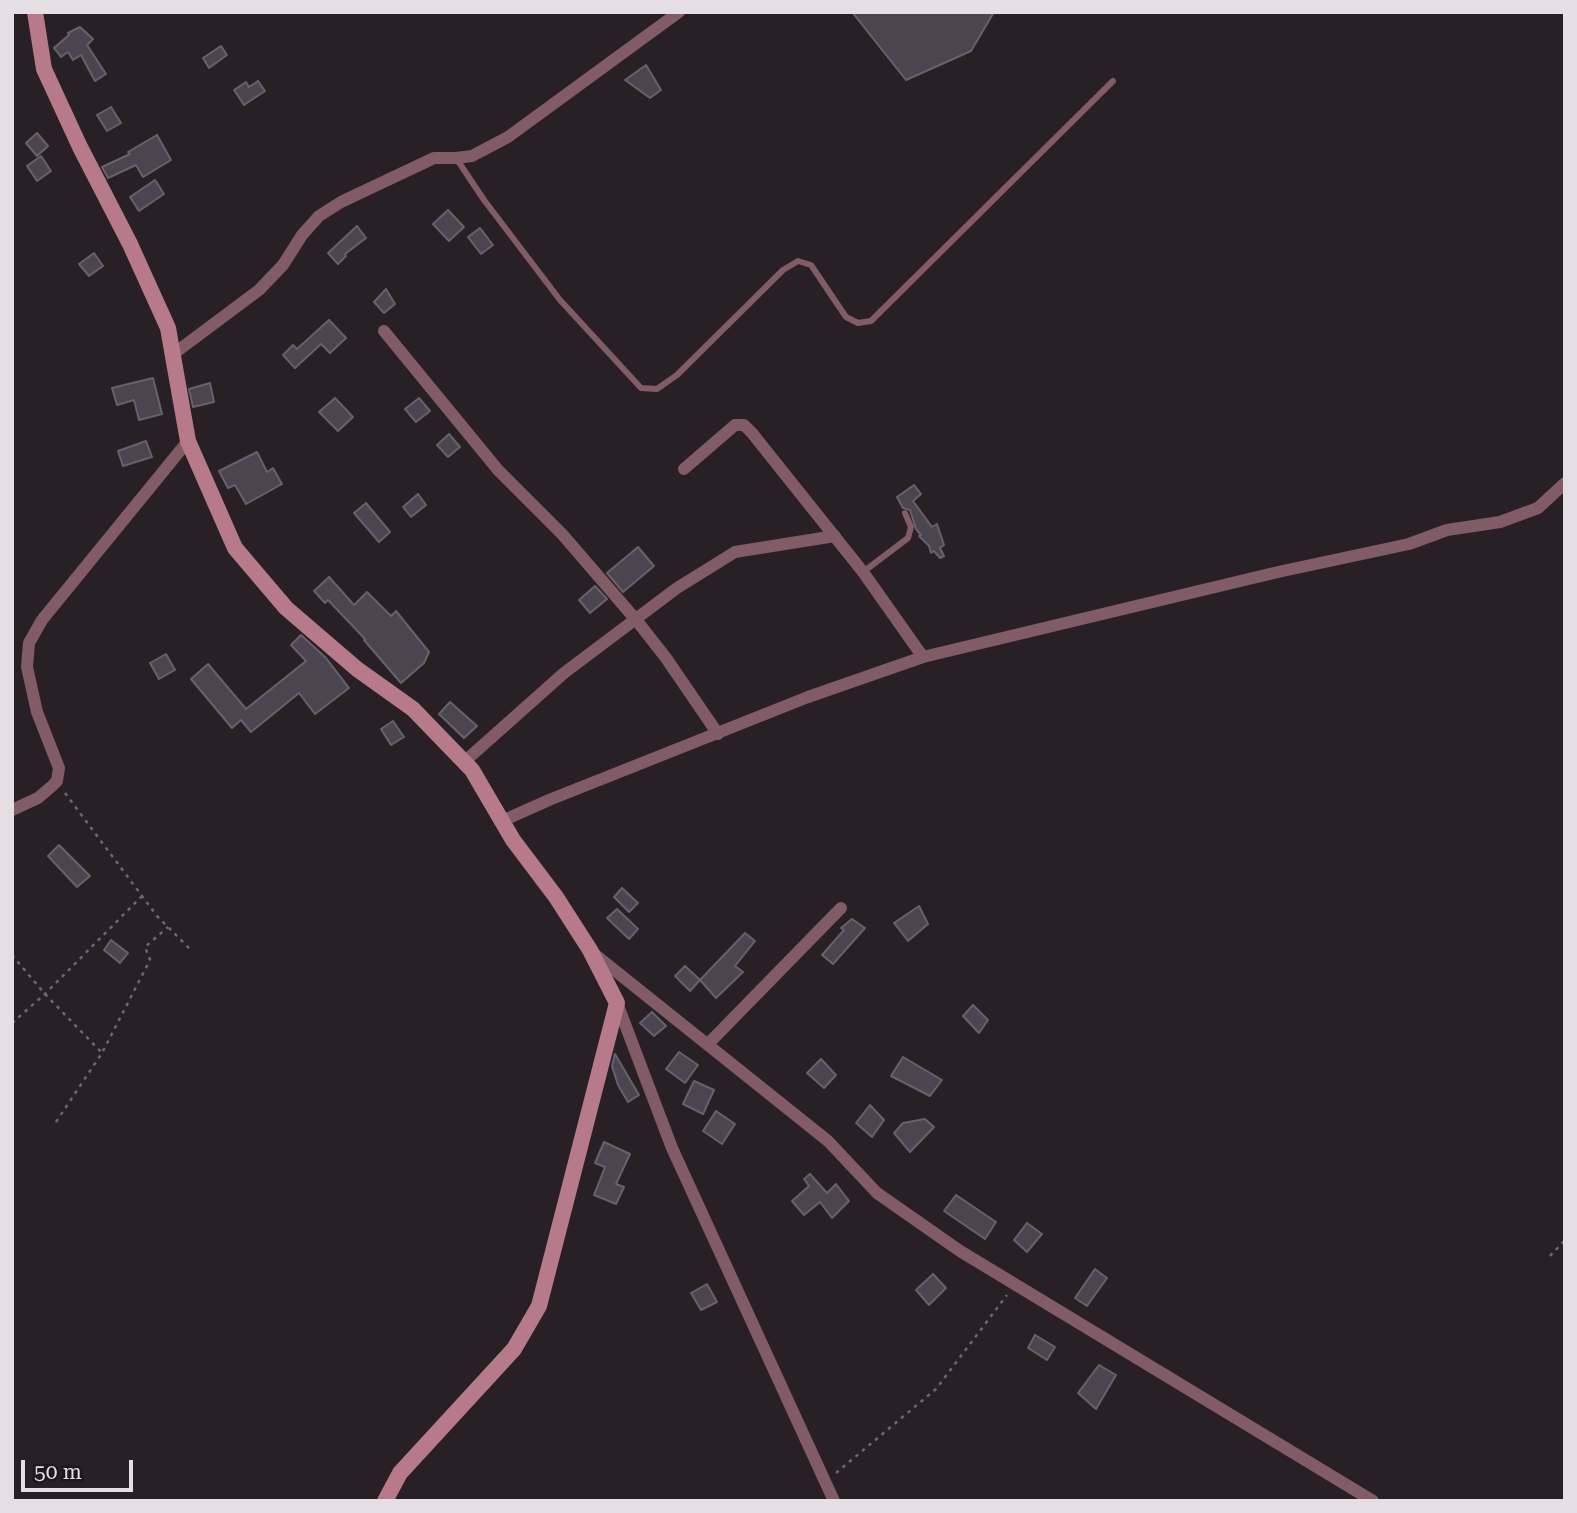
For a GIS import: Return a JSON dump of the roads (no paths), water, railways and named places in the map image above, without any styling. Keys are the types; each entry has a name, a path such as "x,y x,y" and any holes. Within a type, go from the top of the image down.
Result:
{"street":[{"path":"35,12 44,69 130,244 167,328 188,441 235,548 286,608 357,669 413,709 472,770 502,821 590,950 617,1003 671,1148 834,1501"},
{"path":"172,355 259,290 283,265 302,235 319,216 341,202 434,158 472,156 508,137 679,12"},
{"path":"384,331 498,470 562,534 637,621 718,734"},
{"path":"684,469 735,425 744,425 863,572 923,657"},
{"path":"12,810 38,798 57,781 60,768 37,712 27,667 29,643 43,620 188,441"},
{"path":"502,821 808,697 923,657 1278,572 1409,544 1447,530 1500,522 1538,508 1565,483"},
{"path":"464,762 564,673 637,621 677,588 735,552 835,536"},
{"path":"708,1044 841,908"},
{"path":"590,950 828,1141 877,1192 960,1251 1373,1501"},
{"path":"385,1501 400,1473 514,1349 539,1306 617,1003"}],"lane":[{"path":"456,158 484,200 560,300 641,388 657,388 677,375 783,270 798,261 811,265 846,317 858,323 871,321 1113,81"},
{"path":"863,572 908,538 911,527 905,513"}]}
